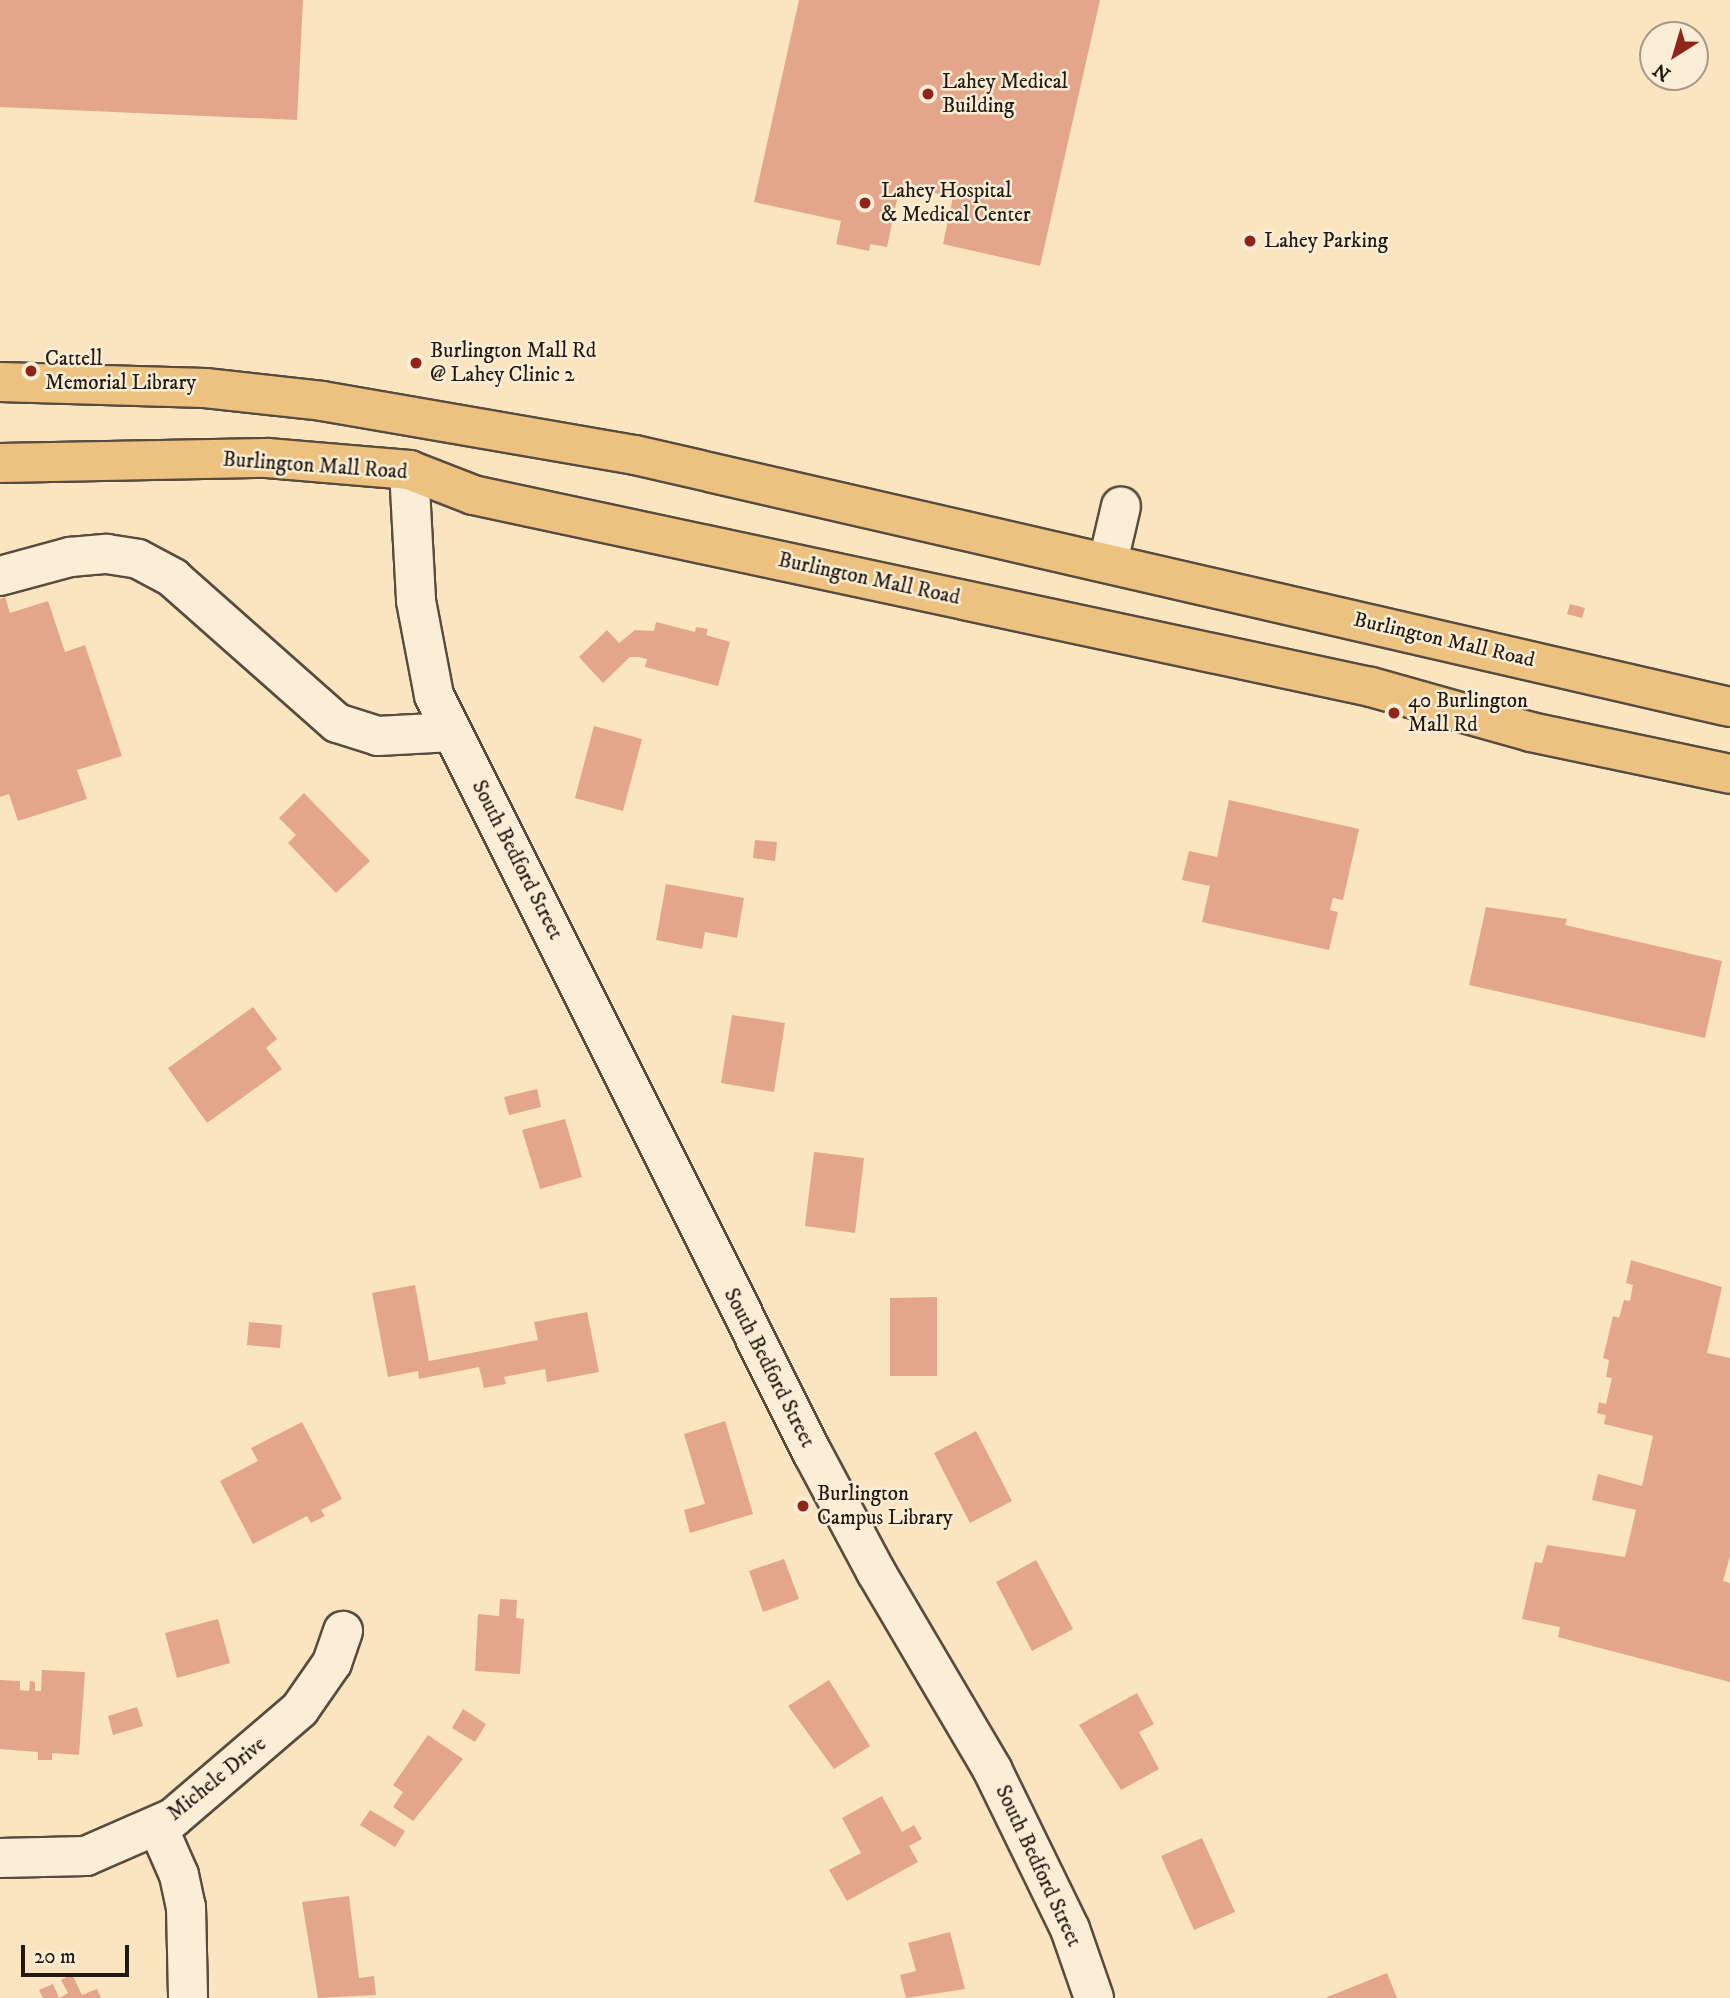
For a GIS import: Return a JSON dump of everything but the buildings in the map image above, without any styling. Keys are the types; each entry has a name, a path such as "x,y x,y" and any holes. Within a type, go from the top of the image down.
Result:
{"main road":[{"name":"Burlington Mall Road","path":"0,382 205,388 412,415 741,477 1730,707"},
{"path":"409,470 412,415"},
{"name":"Burlington Mall Road","path":"0,463 267,458 409,470 473,495 1371,687 1531,732 1730,774"}],"street":[{"name":"South Bedford Street","path":"409,470 416,601 433,695 807,1442 876,1572 992,1769 1070,1929 1094,1998"},
{"path":"1108,562 1121,506"},
{"path":"0,576 70,557 107,554 138,559 173,578 337,723 378,736 452,732"},
{"name":"Michele Drive","path":"0,1858 86,1856 158,1827 300,1709 332,1663 343,1631"},
{"path":"158,1827 186,1907 188,1998"}],"place":[{"name":"Lahey Medical Building","path":"928,94"},
{"name":"Lahey Hospital & Medical Center","path":"865,203"},
{"name":"Lahey Parking","path":"1250,241"},
{"name":"Burlington Mall Rd @ Lahey Clinic 2","path":"416,363"},
{"name":"Cattell Memorial Library","path":"31,371"},
{"name":"40 Burlington Mall Rd","path":"1394,713"},
{"name":"Burlington Campus Library","path":"803,1506"}]}
